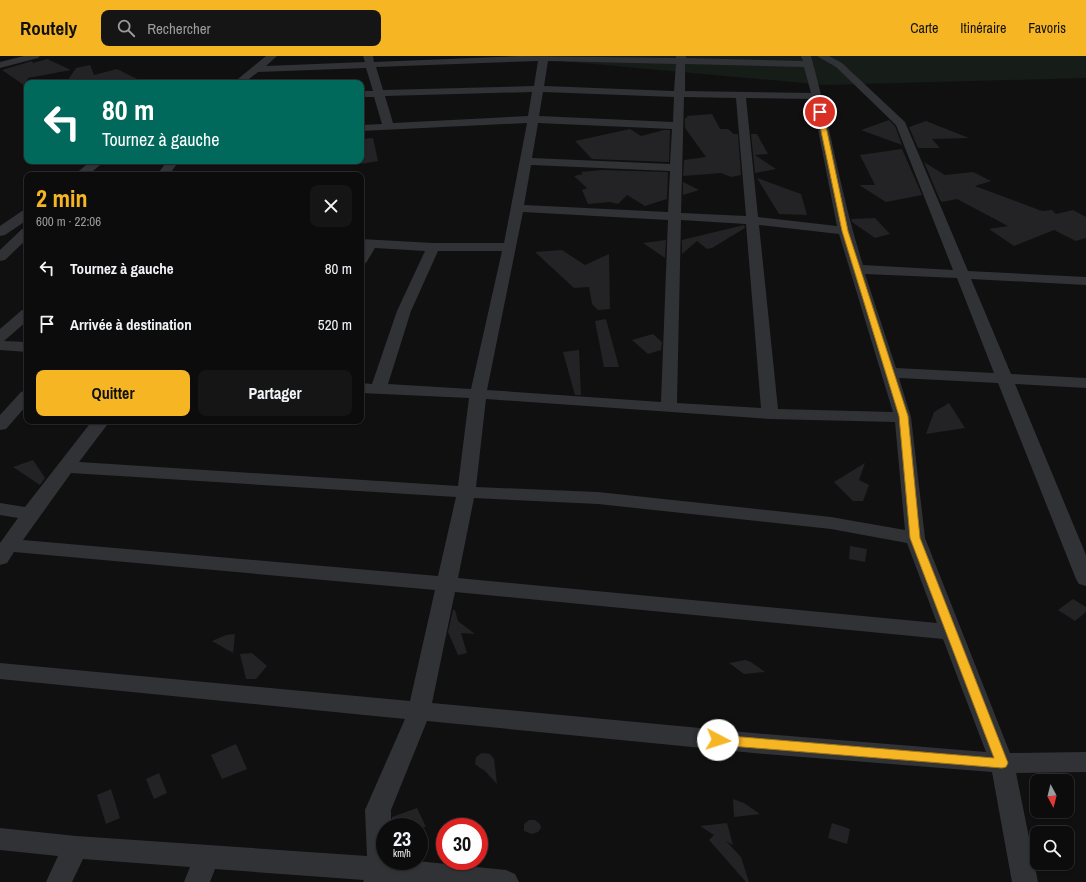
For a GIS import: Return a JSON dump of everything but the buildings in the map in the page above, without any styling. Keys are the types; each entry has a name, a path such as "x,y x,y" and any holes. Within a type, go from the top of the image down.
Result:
{"street":[{"path":"0,65 35,56"},
{"path":"242,80 272,56"},
{"path":"256,69 369,60 544,57 812,59 839,65 901,124 1086,579"},
{"path":"378,876 378,810 419,712 466,492 478,394 510,247 544,57"},
{"path":"669,408 674,216 681,59"},
{"path":"812,59 817,96 845,231 903,416 915,538 1002,763 1025,882"},
{"path":"369,60 388,126"},
{"path":"364,94 538,89 679,94 817,96"},
{"path":"741,95 770,414"},
{"path":"364,128 532,120 678,126"},
{"path":"525,161 676,168"},
{"path":"84,172 95,164"},
{"path":"517,208 752,220 845,231"},
{"path":"0,232 24,218"},
{"path":"0,257 24,235"},
{"path":"366,244 433,247 510,247"},
{"path":"378,389 404,311 433,247"},
{"path":"857,269 1086,281"},
{"path":"0,337 24,316"},
{"path":"0,345 24,347"},
{"path":"890,373 1086,383"},
{"path":"364,388 478,394 770,414 903,416"},
{"path":"0,425 24,398"},
{"path":"99,424 30,514 5,552 447,584 952,632"},
{"path":"65,467 466,492 598,498 831,523 915,538"},
{"path":"0,509 30,514"},
{"path":"0,671 773,745 1002,763 1086,762"},
{"path":"0,839 76,847 207,857 378,876 506,882"},
{"path":"60,882 76,847"},
{"path":"197,882 207,857"}],"shaded area":[{"path":"504,56 1086,56 1086,78 826,85"}],"route":[{"path":"718,740 1002,763 915,538 903,416 845,231 835,190 820,112"}]}
